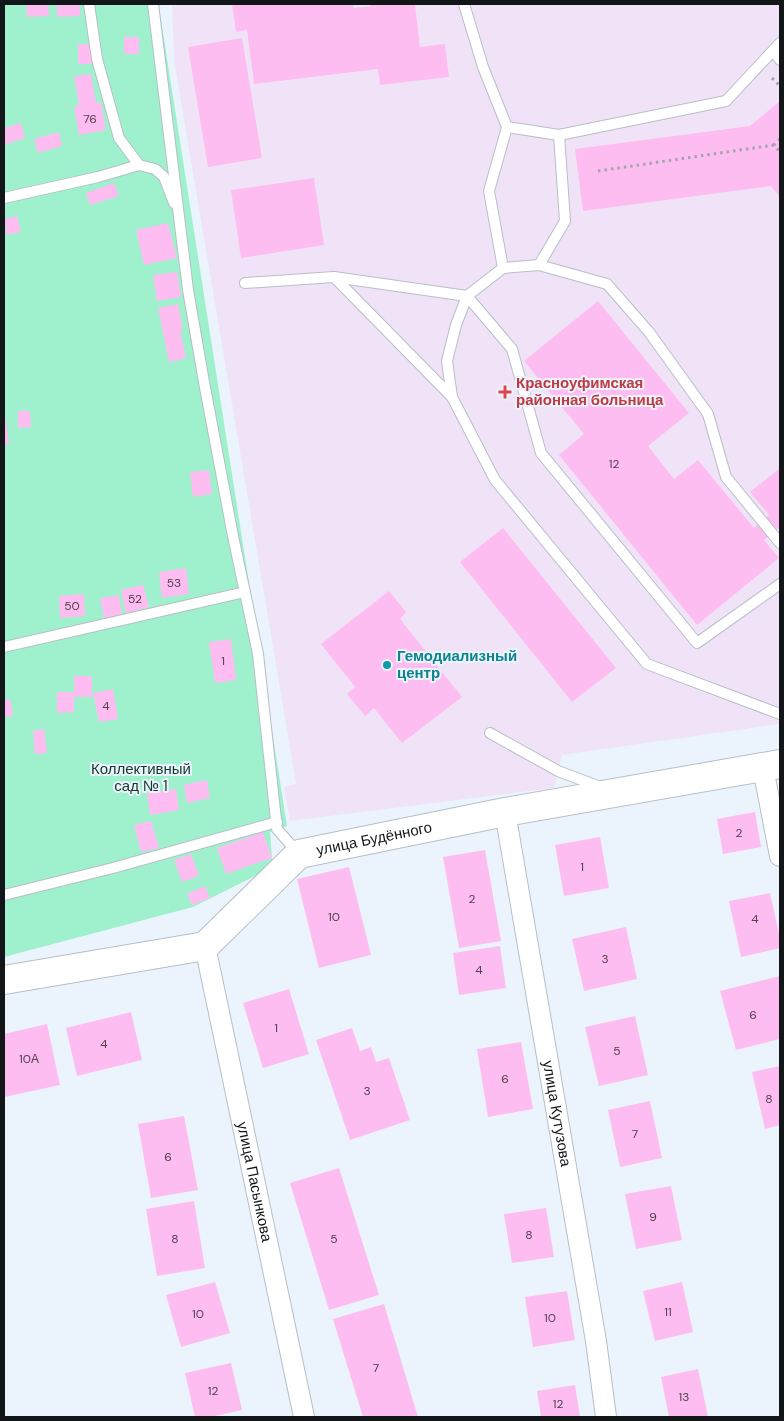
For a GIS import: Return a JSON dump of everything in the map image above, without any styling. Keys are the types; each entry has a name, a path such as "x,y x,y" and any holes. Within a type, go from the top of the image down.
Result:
{"street":[{"name":"улица Будённого","path":"206,946 299,854 505,812 771,766"},
{"path":"771,766 780,856"},
{"name":"улица Кутузова","path":"505,812 595,1331 606,1417"},
{"path":"4,980 206,946"},
{"name":"улица Пасынкова","path":"206,946 304,1417"}],"lane":[{"path":"89,4 97,59 119,138 139,165"},
{"path":"153,4 188,290 204,382 258,654 278,829 299,854"},
{"path":"464,4 483,67 507,127 489,191 503,268"},
{"path":"507,127 559,135 726,101 777,47"},
{"path":"777,47 780,60"},
{"path":"539,266 565,221 559,135"},
{"path":"4,198 98,177 139,165 155,169 164,177 180,218"},
{"path":"452,397 447,361 456,326 467,296 503,268 539,266 607,284 649,332 708,414 726,477 780,543"},
{"path":"334,276 452,397 495,480 647,664 780,714"},
{"path":"245,283 334,276 467,296 512,349 541,454 697,643 780,584"},
{"path":"4,647 245,592"},
{"path":"490,733 558,771 618,793"},
{"path":"4,895 112,868 277,822"}],"path":[{"path":"598,171 774,145 780,139"},
{"path":"774,145 780,152"}],"shaded area":[{"name":"Красноуфимская районная больница","path":"172,4 780,4 780,724 562,755 554,788 290,821 284,787 296,784 174,60"}],"green space":[{"name":"Коллективный сад № 1","path":"4,4 160,4 287,826 270,832 272,858 275,866 193,907 4,957"}],"building":[{"path":"26,4 48,4 49,16 27,17"},
{"path":"57,4 80,4 80,16 57,17"},
{"path":"232,4 353,4 354,8 371,6 370,4 415,4 420,47 445,44 449,77 380,85 378,69 254,84 247,30 236,32"},
{"path":"124,37 139,37 139,54 124,54"},
{"path":"242,38 262,158 208,167 188,47"},
{"path":"78,44 91,44 92,64 78,64"},
{"path":"91,74 96,103 101,102 106,130 79,135 74,107 79,105 74,76"},
{"path":"780,101 780,197 771,186 583,211 575,149 750,126"},
{"path":"21,123 25,138 4,145 4,128"},
{"path":"59,132 62,146 38,153 34,139"},
{"path":"314,178 324,245 241,258 231,190"},
{"path":"114,183 119,196 90,205 86,193"},
{"path":"17,216 21,232 7,235 4,219"},
{"path":"168,223 177,258 144,265 136,230"},
{"path":"177,272 181,297 157,301 153,275"},
{"path":"598,301 689,413 648,446 674,479 698,460 754,528 769,515 750,492 780,468 780,527 764,540 779,558 697,625 559,455 584,434 524,361"},
{"path":"178,304 183,330 180,330 186,358 169,362 158,308"},
{"path":"18,411 30,411 31,427 18,428"},
{"path":"6,420 9,444 4,444 4,421"},
{"path":"209,470 212,494 193,497 190,472"},
{"path":"503,528 616,668 572,702 460,562"},
{"path":"186,568 189,594 162,598 159,572"},
{"path":"143,585 149,607 126,613 121,590"},
{"name":"Гемодиализный центр","path":"389,591 406,612 400,619 462,697 402,743 374,708 365,716 347,694 355,687 321,644"},
{"path":"84,594 85,616 60,618 59,596"},
{"path":"119,595 122,615 104,618 100,598"},
{"path":"231,639 236,680 215,683 209,642"},
{"path":"74,676 92,676 92,697 74,697 74,712 57,713 57,692 74,692"},
{"path":"113,689 118,719 99,722 93,693"},
{"path":"10,699 13,716 4,717 4,700"},
{"path":"44,729 47,753 35,754 33,731"},
{"path":"207,780 210,798 187,803 184,785"},
{"path":"176,789 179,810 150,815 147,793"},
{"path":"755,812 761,847 723,854 717,819"},
{"path":"151,821 159,848 141,852 134,825"},
{"path":"263,832 272,858 226,874 217,848"},
{"path":"600,837 609,888 564,896 555,845"},
{"path":"485,850 501,941 459,948 443,857"},
{"path":"191,854 199,876 182,882 174,860"},
{"path":"349,867 371,955 319,968 297,879"},
{"path":"205,886 210,898 192,905 187,894"},
{"path":"770,893 780,938 780,948 741,957 729,901"},
{"path":"626,927 637,979 584,991 572,939"},
{"path":"500,946 506,988 459,995 453,953"},
{"path":"780,976 780,1039 736,1050 720,991"},
{"path":"289,989 309,1054 263,1068 243,1003"},
{"path":"131,1012 142,1060 77,1076 66,1028"},
{"path":"635,1016 648,1075 599,1086 585,1027"},
{"path":"47,1024 60,1085 4,1097 4,1034"},
{"path":"352,1028 360,1051 371,1047 376,1062 389,1058 410,1120 350,1140 316,1040"},
{"path":"521,1042 533,1109 488,1117 477,1049"},
{"path":"780,1066 780,1125 765,1129 752,1072"},
{"path":"650,1101 662,1158 620,1167 608,1110"},
{"path":"184,1116 198,1190 151,1198 138,1124"},
{"path":"339,1168 379,1295 329,1310 290,1183"},
{"path":"671,1186 682,1240 636,1249 625,1194"},
{"path":"194,1201 205,1268 157,1276 146,1209"},
{"path":"546,1208 554,1257 512,1263 504,1214"},
{"path":"215,1282 230,1333 181,1347 166,1295"},
{"path":"682,1282 693,1332 655,1341 643,1291"},
{"path":"567,1291 575,1340 533,1347 525,1297"},
{"path":"384,1304 418,1417 363,1417 333,1319"},
{"path":"231,1363 242,1410 211,1417 195,1417 185,1373"},
{"path":"698,1369 708,1417 669,1417 661,1377"},
{"path":"575,1385 580,1417 541,1417 537,1391"}],"place":[{"name":"Красноуфимская районная больница","path":"505,392"},
{"name":"Гемодиализный центр","path":"387,665"}]}
